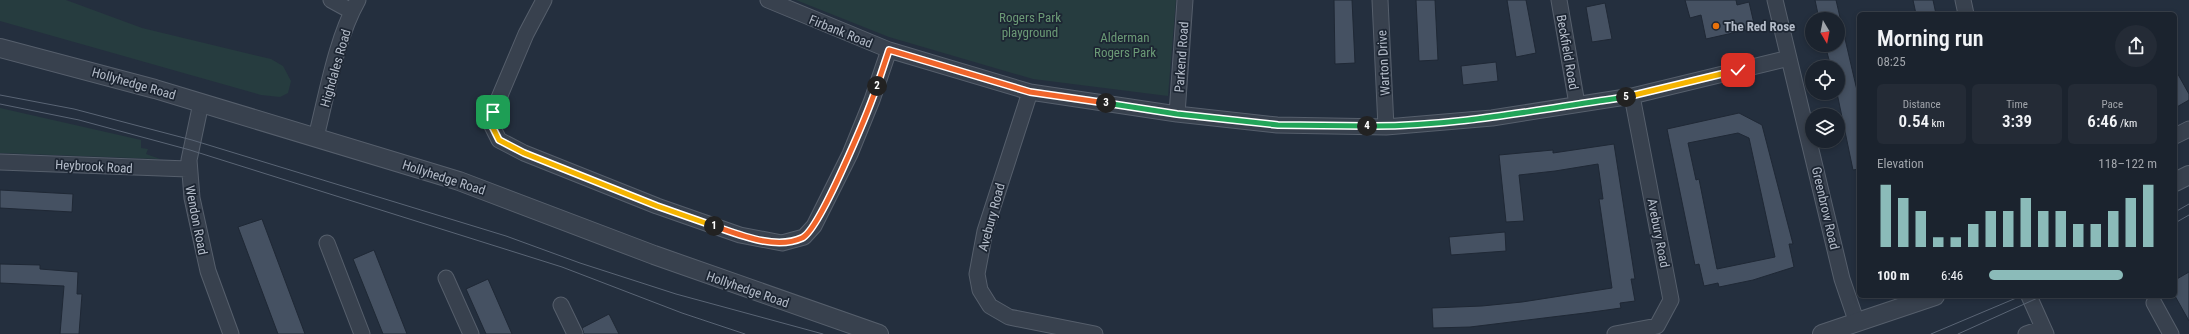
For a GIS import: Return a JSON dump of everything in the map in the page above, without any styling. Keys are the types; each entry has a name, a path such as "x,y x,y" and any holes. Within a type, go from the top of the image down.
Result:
{"street":[{"path":"331,0 354,5"},
{"path":"544,0 526,34 493,112 492,126 499,140 524,153 657,206 740,235 782,243 804,237 814,226 850,154 872,100 889,50"},
{"name":"Firbank Road","path":"768,0 889,50 1030,92 1177,114 1278,125 1386,127 1492,118 1632,96 1789,58"},
{"name":"Parkend Road","path":"1177,114 1184,0"},
{"name":"Warton Drive","path":"1380,0 1386,127"},
{"name":"Beckfield Road","path":"1559,0 1577,104"},
{"name":"Greenbrow Road","path":"1775,0 1843,280 1856,323"},
{"path":"1963,0 1966,12"},
{"name":"Highdales Road","path":"316,137 332,71 354,5"},
{"name":"Hollyhedge Road","path":"0,48 201,103 459,181 654,255 879,334"},
{"name":"Avebury Road","path":"1030,92 985,231 977,274 980,290 990,306 1009,317 1095,334"},
{"name":"Avebury Road","path":"1615,334 1656,326 1671,300 1632,96"},
{"name":"Wendon Road","path":"201,103 192,140 188,170 192,198 208,271 231,334"},
{"path":"2177,135 2189,129"},
{"name":"Heybrook Road","path":"0,162 188,170"},
{"path":"2177,181 2189,175"},
{"path":"327,243 362,334"},
{"path":"446,278 471,334"},
{"path":"1822,334 1929,298"},
{"path":"2026,334 2045,331 2030,298"},
{"path":"2154,303 2171,334"},
{"path":"561,306 575,334"}],"green space":[{"path":"0,0 66,0 142,28 271,59 283,66 291,81 288,93 280,97 261,95 0,21"},
{"name":"Alderman Rogers Park","path":"796,0 1176,0 1168,96 1033,79 889,37"},
{"path":"0,108 141,140 141,148 148,149 146,154 160,159 0,153"}],"building":[{"path":"1334,0 1352,0 1355,63 1335,64"},
{"path":"1416,0 1435,0 1438,60 1419,61"},
{"path":"1507,0 1526,0 1536,53 1516,57"},
{"name":"The Red Rose","path":"1685,0 1736,0 1737,5 1749,2 1755,28 1706,39 1701,15 1690,18"},
{"path":"1815,0 1836,0 1839,12 1818,12"},
{"path":"1913,0 1933,0 1936,12 1916,12"},
{"path":"1605,3 1612,39 1592,42 1586,7"},
{"path":"1845,39 1857,90 1857,169 1853,170 1845,132 1845,108 1840,108 1838,100 1845,100 1845,60 1829,60 1827,52 1845,52"},
{"path":"1496,62 1498,81 1463,85 1461,66"},
{"path":"2177,73 2189,94 2189,100 2177,107"},
{"path":"1739,113 1762,125 1793,244 1789,244 1794,267 1753,280 1719,287 1718,283 1704,286 1699,264 1695,265 1667,129","holes":["1738,133 1749,138 1775,257 1717,269 1699,179 1696,180 1688,143"]},
{"path":"1614,144 1635,279 1631,279 1635,301 1620,303 1621,308 1585,313 1470,327 1433,328 1432,308 1482,306 1522,302 1612,288 1599,199 1603,199 1598,164 1519,175 1524,221 1506,222 1499,155 1553,150 1553,153"},
{"path":"0,190 73,194 72,212 0,208"},
{"path":"262,219 305,334 278,334 238,227"},
{"path":"1505,232 1506,251 1451,255 1449,237"},
{"path":"374,250 407,334 383,334 353,259"},
{"path":"0,264 40,265 40,269 78,272 77,294 82,294 79,334 60,334 64,286 0,283"},
{"path":"2189,272 2189,321 2176,298 2177,279"},
{"path":"488,279 512,334 486,334 466,289"},
{"path":"609,314 619,334 584,334 582,328"}],"tram line":[{"path":"0,95 74,109 192,140 506,236 580,263 676,294 823,334"},
{"path":"0,104 79,120 190,150 562,267 682,313 745,334"},
{"path":"2177,211 2189,204"},
{"path":"2177,222 2189,215"},
{"path":"1931,334 2016,298"},
{"path":"1958,334 2038,298"}],"place":[{"name":"The Red Rose","path":"1716,26"}],"route":[{"path":"493,112 492,126 499,140 524,153 657,206 740,235 782,243 804,237 814,226 850,154 872,100 889,50 1030,92 1177,114 1278,125 1386,127 1429,125 1492,118 1632,96 1738,70"}],"park label":[{"name":"Rogers Park playground","path":"1030,24"}]}
